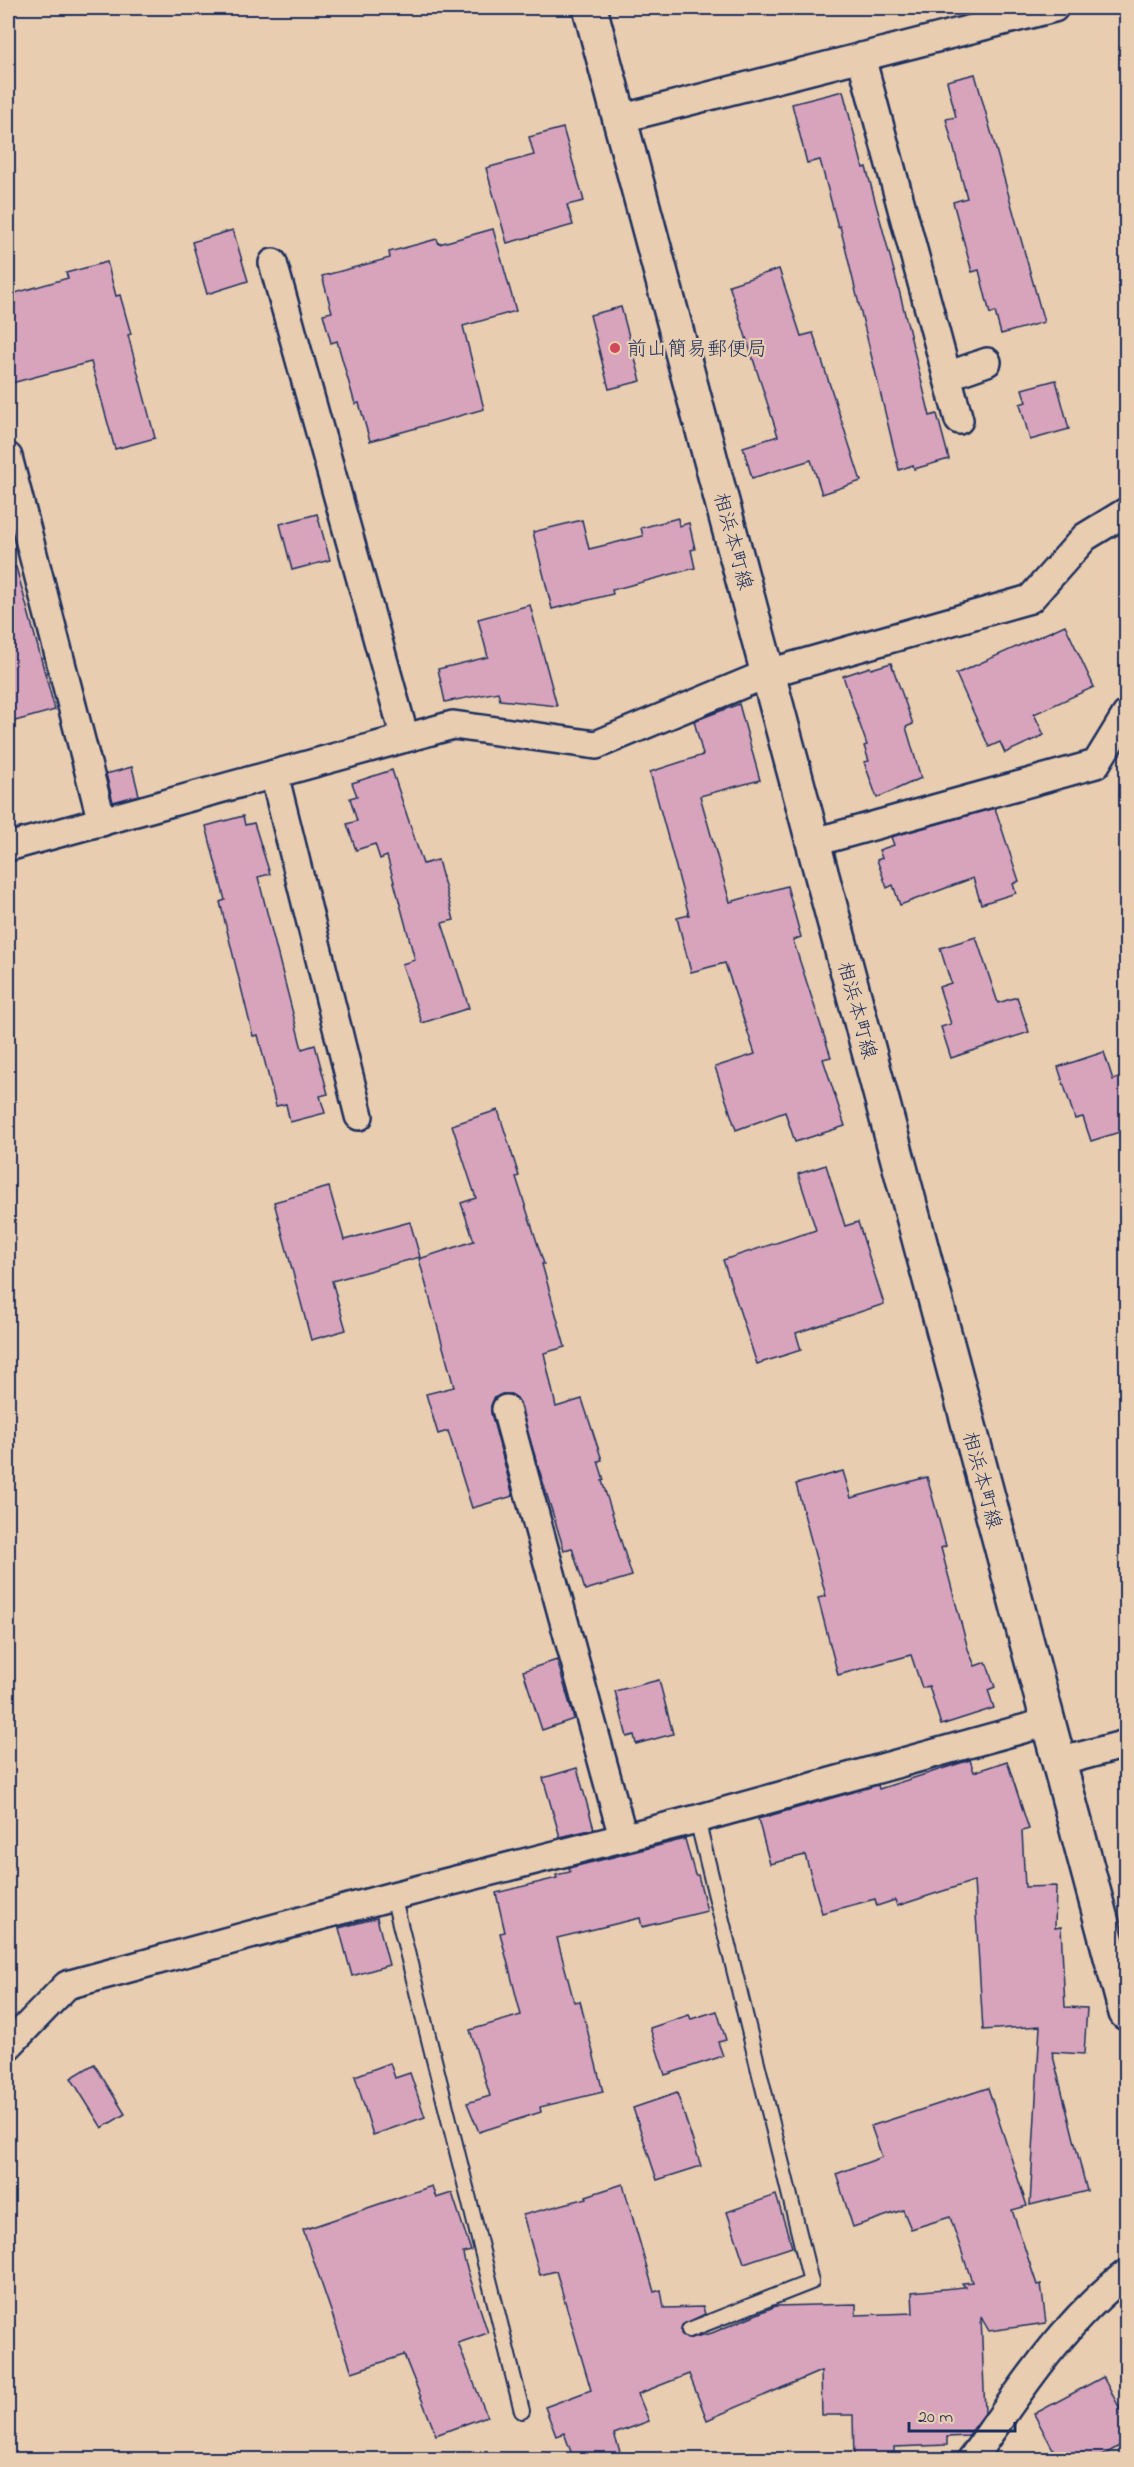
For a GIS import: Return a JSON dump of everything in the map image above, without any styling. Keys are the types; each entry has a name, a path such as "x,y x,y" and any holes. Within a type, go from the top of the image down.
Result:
{"main road":[{"name":"相浜本町線","path":"590,8 1126,2013"}],"street":[{"path":"619,119 1054,8"},
{"path":"861,57 960,420"},
{"path":"273,263 405,738"},
{"path":"947,376 987,362"},
{"path":"8,457 102,822"},
{"path":"8,847 453,725 596,745 769,673 1030,599 1085,537 1126,512"},
{"path":"814,842 1096,764 1126,715"},
{"path":"274,774 359,1116"},
{"path":"506,1409 623,1837"},
{"path":"8,2046 67,1985 393,1896 697,1819 1048,1722"},
{"path":"1059,1762 1126,1744"},
{"path":"970,2460 1052,2346 1113,2284 1126,2274"}],"lane":[{"path":"689,2330 811,2282 697,1819"},
{"path":"393,1896 522,2411"}],"building":[{"path":"975,74 1044,322 1001,334 995,312 990,314 979,270 972,272 953,202 967,198 946,119 956,117 947,81"},
{"path":"843,91 899,290 930,416 937,414 949,459 914,469 913,465 899,470 840,226 838,227 820,160 807,163 792,104"},
{"path":"563,128 584,201 567,205 573,225 507,243 486,168 534,155 529,137"},
{"path":"493,229 516,311 463,326 484,409 370,441 359,403 355,404 337,341 331,343 323,314 332,312 322,276 390,258 389,252 437,239 439,244"},
{"path":"233,230 248,281 207,294 192,242"},
{"path":"107,262 116,296 120,295 131,334 128,335 155,438 115,449 91,362 8,384 8,295 68,278 66,273"},
{"path":"779,269 801,336 813,333 861,481 822,494 811,460 752,478 743,447 778,436 729,285"},
{"name":"前山簡易郵便局","path":"621,307 641,381 609,389 590,315"},
{"path":"1056,380 1069,429 1030,440 1020,404 1026,402 1022,389"},
{"path":"317,514 330,560 292,570 280,524"},
{"path":"678,518 679,526 689,523 695,549 691,550 695,568 612,590 613,594 552,609 533,532 582,520 589,549 643,536 641,528"},
{"path":"16,567 55,710 8,723 8,568"},
{"path":"530,605 557,706 500,700 498,692 445,702 438,669 488,657 478,619"},
{"path":"1065,625 1094,687 1034,714 1044,735 1005,753 1000,742 989,747 956,674"},
{"path":"891,663 913,724 906,727 921,778 877,798 864,762 869,761 864,746 867,745 843,676"},
{"path":"739,704 760,780 700,796 730,902 787,886 801,937 793,940 831,1057 823,1059 845,1126 795,1142 785,1112 736,1130 715,1067 755,1054 725,963 691,972 677,918 689,915 650,772 703,755 694,721"},
{"path":"132,767 139,795 113,802 106,774"},
{"path":"392,770 423,864 438,860 454,920 442,923 469,1008 422,1023 402,964 415,960 387,856 380,859 375,844 356,850 347,824 357,821 350,798 357,796 352,783"},
{"path":"995,808 1019,881 1013,884 1016,893 981,904 973,878 900,905 893,885 887,888 877,860 882,858 879,850 894,845 891,837"},
{"path":"243,816 245,825 254,823 270,874 258,877 302,1049 315,1045 328,1094 320,1096 325,1113 290,1122 286,1104 276,1106 258,1035 253,1036 220,902 225,900 206,826"},
{"path":"976,937 998,1003 1017,997 1029,1032 951,1058 941,1027 951,1024 939,987 951,983 940,948"},
{"path":"1104,1052 1113,1080 1121,1077 1126,1096 1126,1130 1091,1141 1083,1117 1075,1119 1058,1067"},
{"path":"498,1110 519,1176 516,1177 544,1264 542,1264 565,1347 544,1353 556,1407 582,1399 602,1460 598,1461 604,1480 602,1481 632,1576 585,1590 572,1548 564,1550 517,1398 511,1394 502,1394 494,1398 491,1406 513,1496 472,1508 448,1431 438,1434 426,1394 454,1387 419,1259 474,1241 461,1203 476,1198 452,1125"},
{"path":"826,1165 845,1226 858,1222 884,1304 796,1333 801,1350 757,1364 723,1260 816,1230 798,1174"},
{"path":"329,1187 344,1240 410,1222 420,1257 332,1281 346,1330 311,1340 274,1202"},
{"path":"843,1471 851,1498 927,1477 946,1546 941,1548 968,1649 975,1666 986,1662 995,1687 988,1690 994,1708 941,1725 929,1686 922,1688 911,1655 838,1675 818,1598 826,1596 796,1484"},
{"path":"557,1660 574,1719 542,1730 523,1671"},
{"path":"659,1680 673,1734 636,1744 634,1735 627,1737 615,1691"},
{"path":"970,1760 974,1772 1007,1761 1029,1829 1022,1831 1025,1887 1056,1886 1055,1928 1061,1927 1065,2007 1087,2008 1084,2054 1052,2052 1087,2191 1030,2205 1040,2026 983,2030 974,1881 897,1906 895,1900 877,1906 875,1899 822,1913 805,1855 770,1864 758,1819 878,1785 879,1789"},
{"path":"577,1768 594,1829 560,1837 543,1778"},
{"path":"685,1839 695,1875 698,1875 707,1911 642,1927 640,1918 557,1938 574,2002 580,2001 603,2092 540,2107 541,2112 479,2132 467,2103 490,2096 470,2030 521,2015 500,1933 505,1932 496,1893 557,1878 556,1875 570,1872 569,1868"},
{"path":"377,1918 389,1965 352,1976 339,1928"},
{"path":"717,2011 726,2040 718,2042 723,2056 665,2075 650,2028 689,2015 691,2019"},
{"path":"390,2063 395,2078 410,2073 425,2117 373,2135 355,2076"},
{"path":"94,2064 125,2114 102,2128 71,2078"},
{"path":"988,2088 1027,2206 1012,2210 1037,2285 1041,2284 1046,2323 989,2331 981,2317 985,2413 968,2436 947,2437 947,2445 894,2447 894,2460 854,2460 853,2415 822,2415 821,2371 707,2420 689,2374 638,2394 649,2421 614,2434 623,2460 574,2460 564,2433 556,2436 545,2407 591,2390 556,2271 540,2275 523,2215 587,2198 586,2196 623,2184 654,2292 661,2290 664,2308 703,2307 705,2314 682,2325 681,2334 687,2339 712,2333 776,2306 856,2304 856,2315 913,2313 912,2292 965,2287 962,2283 972,2282 950,2217 911,2229 903,2210 853,2227 836,2174 882,2157 871,2126"},
{"path":"677,2093 701,2166 657,2180 633,2108"},
{"path":"432,2186 436,2198 452,2193 471,2251 463,2253 464,2259 488,2333 458,2343 487,2416 436,2435 404,2355 352,2372 303,2230"},
{"path":"776,2195 792,2247 744,2263 727,2212"},
{"path":"1103,2377 1126,2420 1126,2442 1095,2460 1059,2460 1034,2414"}],"place":[{"name":"前山簡易郵便局","path":"615,348"}]}
